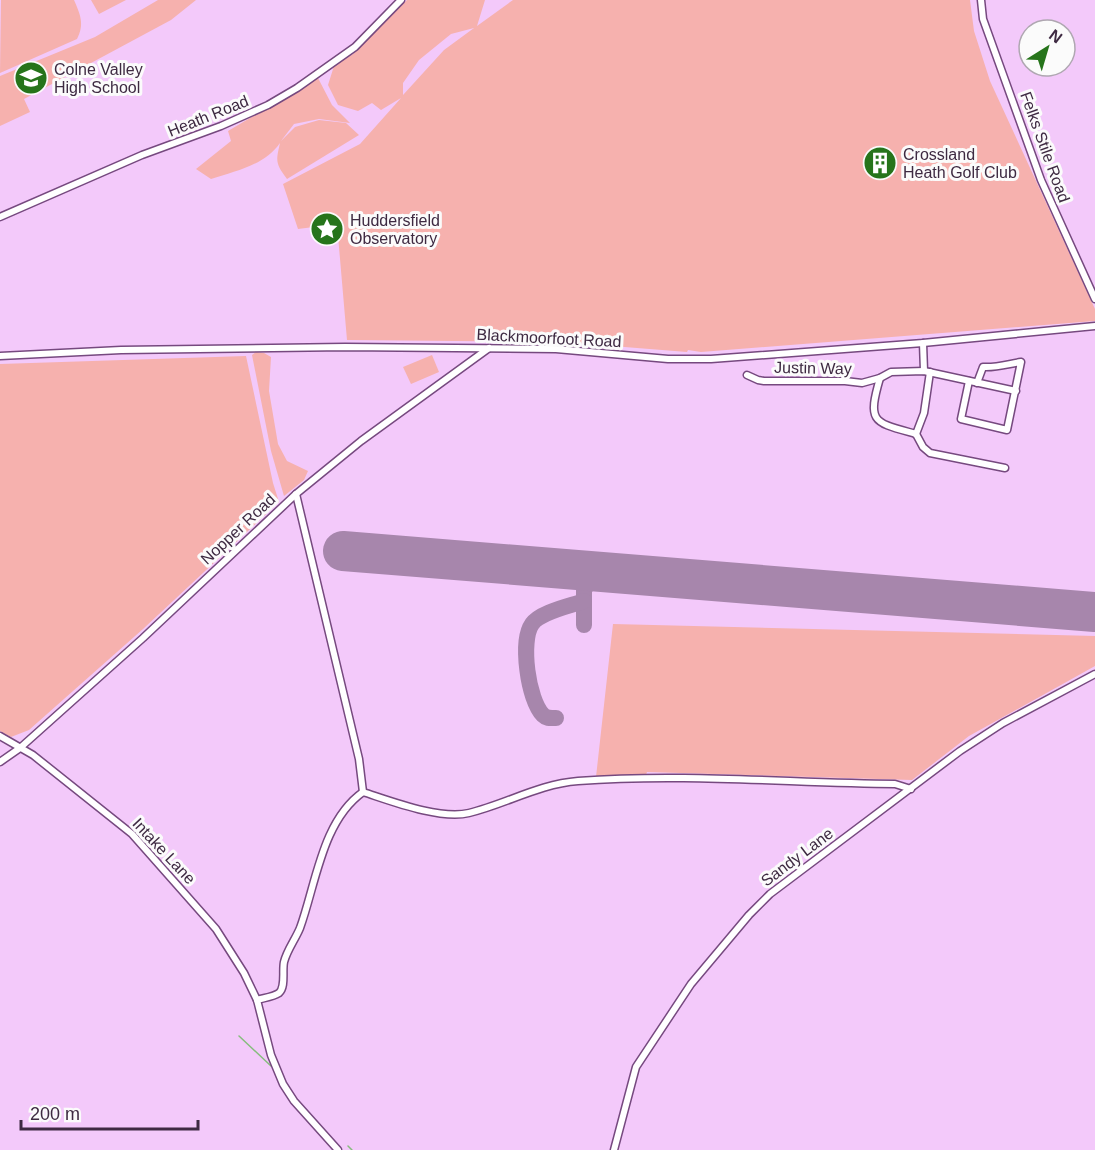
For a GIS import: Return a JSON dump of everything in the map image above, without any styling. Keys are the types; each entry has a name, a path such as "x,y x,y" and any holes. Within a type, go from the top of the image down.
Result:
{"street":[{"name":"Heath Road","path":"0,217 142,155 221,126 268,105 297,88 355,47 401,0"},
{"name":"Felks Stile Road","path":"981,0 983,19 1041,180 1095,299"},
{"name":"Blackmoorfoot Road","path":"0,356 214,348 489,348 556,349 668,359 711,359 923,343 1095,326"},
{"path":"916,434 924,413 927,372 923,343"},
{"name":"Nopper Road","path":"0,762 20,748 143,638 296,494 361,441 489,348"},
{"path":"969,381 961,419 1007,430 1021,362 996,368 982,367 977,383"},
{"path":"1005,468 930,453 923,447 916,434 890,427 880,421 873,413 873,405 880,378 891,372 902,370 927,372 1016,391"},
{"name":"Justin Way","path":"747,375 764,381 862,383 880,378"},
{"path":"296,494 359,759 363,792"},
{"name":"Sandy Lane","path":"614,1150 636,1067 691,984 749,915 770,894 960,751 1003,723 1095,674"},
{"name":"Intake Lane","path":"0,736 33,755 132,834 216,929 244,973 257,1000 259,1015 271,1054 283,1084 294,1101 338,1150"},
{"path":"363,792 420,810 467,814 542,788 577,781 669,778 895,784 911,789"},
{"path":"257,1000 278,994 282,988 285,959 298,932 333,827 344,810 363,792"}],"shaded area":[{"path":"1,0 74,0 81,24 77,39 0,73"},
{"path":"91,0 126,0 99,14"},
{"path":"158,0 196,0 171,20 24,99 30,112 0,126 0,76 95,37"},
{"path":"407,0 485,0 477,26 513,0 970,0 974,31 990,81 1095,309 1095,321 701,352 562,342 347,340 337,224 298,229 283,184 360,144 401,98 381,110 372,103 358,111 338,105 328,85 334,66 353,54","holes":["474,28 444,50 403,95 403,83 419,60 451,34"]},
{"path":"318,78 332,105 350,123 319,119 294,124 281,141 295,127 319,120 346,123 359,135 287,179 278,162 280,143 274,151 258,162 211,179 196,169 231,141 228,131"},
{"path":"256,352 271,357 269,391 278,444 287,461 308,471 304,480 284,496 271,451 252,355"},
{"path":"432,355 439,372 411,384 403,367"},
{"path":"246,356 279,502 143,629 29,730 11,737 0,731 0,364"},
{"path":"613,624 1095,636 1095,666 969,736 912,780 647,772 646,775 596,777"}],"waterway":[{"path":"239,1036 271,1066"},
{"path":"348,1146 352,1150"}],"taxiway":[{"path":"584,625 584,589 590,582 615,573"},
{"path":"556,718 543,715 533,697 527,670 528,632 532,624 542,616 584,601"}],"runway":[{"path":"343,551 1095,612"}],"place":[{"name":"Colne Valley High School","path":"31,78"},
{"name":"Crossland Heath Golf Club","path":"880,163"},
{"name":"Huddersfield Observatory","path":"327,229"}]}
